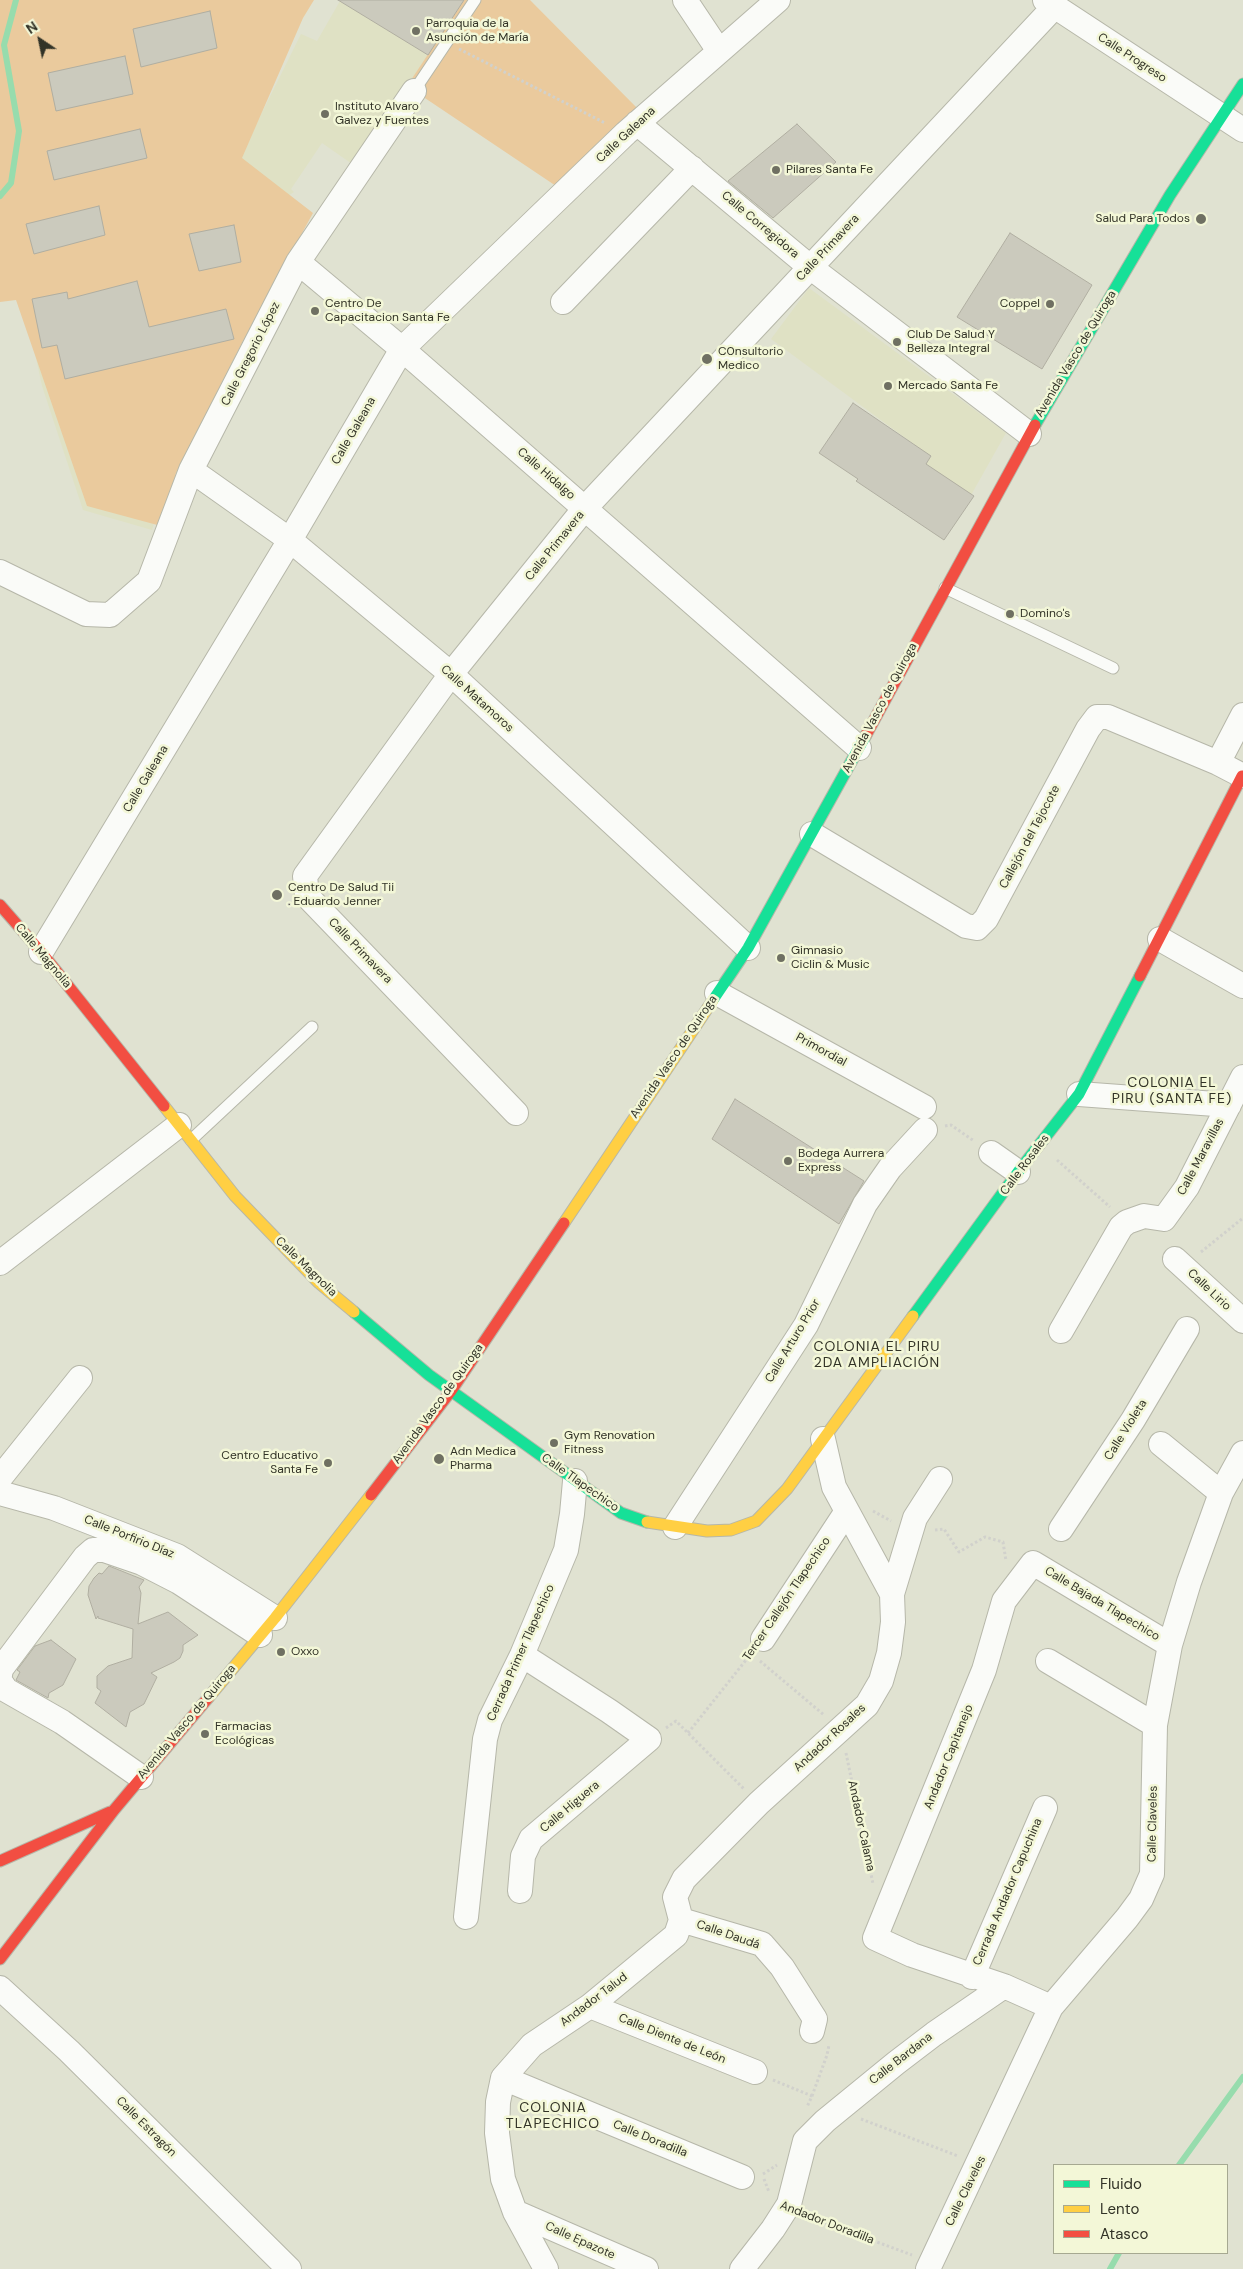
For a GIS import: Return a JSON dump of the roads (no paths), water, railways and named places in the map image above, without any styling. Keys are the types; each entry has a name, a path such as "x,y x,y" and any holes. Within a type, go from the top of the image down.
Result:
{"main road":[{"name":"Avenida Vasco de Quiroga","path":"0,1960 114,1810 267,1627 451,1391 748,948 1029,434 1170,195 1220,116 1243,84"},
{"name":"Calle Rosales","path":"756,1521 787,1489 1018,1172 1079,1094 1242,776"},
{"name":"Calle Magnolia","path":"0,905 41,952 235,1196 318,1282 451,1391"},
{"name":"Calle Tlapechico","path":"451,1391 621,1513 651,1523 707,1531 730,1530 756,1521"},
{"path":"0,1861 114,1810"}],"street":[{"path":"685,0 719,51"},
{"name":"Calle Galeana","path":"41,952 290,540 402,349 632,128 778,0"},
{"name":"Calle Progreso","path":"1049,4 1243,130"},
{"name":"Calle Primavera","path":"516,1112 307,896 305,876 451,674 585,508 810,267 1049,4"},
{"name":"Calle Gregorio López","path":"0,572 86,614 110,615 149,581 191,470 298,262 414,92"},
{"name":"Calle Corregidora","path":"632,128 692,168 810,267 1029,434"},
{"path":"563,302 692,168"},
{"name":"Calle Hidalgo","path":"298,262 402,349 859,748"},
{"name":"Calle Matamoros","path":"191,470 290,540 451,674 748,948"},
{"path":"1218,763 1243,715"},
{"name":"Callejón del Tejocote","path":"812,834 966,926 977,928 986,919 1088,729 1097,717 1108,717 1218,763 1242,776"},
{"path":"1160,939 1243,986"},
{"name":"Primordial","path":"717,993 924,1107"},
{"path":"1079,1094 1237,1092"},
{"name":"Calle Maravillas","path":"1061,1332 1120,1227 1127,1222 1144,1216 1164,1219 1187,1187 1237,1092"},
{"name":"Calle Arturo Prior","path":"675,1527 806,1325 865,1204 890,1168 925,1130"},
{"path":"0,1264 185,1133"},
{"path":"990,1153 1018,1172"},
{"name":"Calle Lirio","path":"1180,1262 1243,1321"},
{"name":"Calle Violeta","path":"1062,1529 1133,1420 1187,1329"},
{"path":"0,1478 80,1378"},
{"name":"Andador Rosales","path":"681,1920 675,1897 684,1879 759,1803 866,1705 881,1681 889,1653 893,1622 892,1594 858,1511 834,1487 823,1439"},
{"path":"1161,1444 1221,1493"},
{"name":"Calle Claveles","path":"928,2264 979,2164 1051,2007 1127,1918 1141,1899 1152,1874 1154,1724 1170,1645 1189,1582 1221,1493 1243,1453"},
{"path":"892,1594 915,1518 940,1479"},
{"name":"Cerrada Primer Tlapechico","path":"466,1917 485,1739 490,1720 522,1655 566,1550 575,1480"},
{"name":"Calle Porfirio Díaz","path":"0,1493 54,1508 177,1556 267,1627"},
{"name":"Tercer Callejón Tlapechico","path":"757,1646 858,1511"},
{"path":"0,1675 1,1669 85,1557 93,1550 104,1550 142,1562 267,1627"},
{"name":"Calle Bajada Tlapechico","path":"1034,1563 1170,1645"},
{"name":"Andador Capitanejo","path":"972,1977 875,1938 984,1670 1004,1601 1034,1563"},
{"name":"Calle Higuera","path":"520,1891 523,1856 531,1839 649,1739 609,1710 522,1655"},
{"path":"1048,1661 1154,1724"},
{"path":"0,1681 6,1690 62,1722 141,1777"},
{"name":"Cerrada Andador Capuchina","path":"972,1977 1044,1808"},
{"name":"Andador Talud","path":"503,2078 532,2045 590,2006 676,1935 681,1920"},
{"name":"Calle Daudá","path":"681,1920 762,1944 782,1967 815,2019 812,2031"},
{"path":"972,1977 1004,1986 1051,2007"},
{"name":"Calle Bardana","path":"742,2269 773,2229 786,2208 805,2145 849,2101 896,2063 934,2034 1004,1986"},
{"name":"Calle Estragón","path":"0,1988 69,2051 289,2269"},
{"name":"Calle Diente de León","path":"590,2006 755,2072"},
{"name":"Calle Doradilla","path":"503,2078 752,2175"},
{"name":"Calle Epazote","path":"503,2078 498,2102 496,2133 503,2179 515,2212 546,2269"},
{"name":"Calle Epazote","path":"515,2212 646,2269"}],"lane":[{"name":"Calle Gregorio López","path":"414,92 476,0"},
{"path":"945,588 1113,668"},
{"path":"185,1133 312,1027"}],"waterway":[{"path":"0,196 11,183 19,131 4,45 16,0"},
{"path":"1180,2164 1243,2077"},
{"path":"1110,2269 1118,2254"}],"place":[{"name":"Parroquia de la Asunción de María","path":"416,31"},
{"name":"Instituto Alvaro Galvez y Fuentes","path":"325,114"},
{"name":"Pilares Santa Fe","path":"776,170"},
{"name":"Salud Para Todos","path":"1201,219"},
{"name":"Coppel","path":"1050,304"},
{"name":"Centro De Capacitacion Santa Fe","path":"315,311"},
{"name":"Club De Salud Y Belleza Integral","path":"897,342"},
{"name":"C0nsultorio Medico","path":"707,359"},
{"name":"Mercado Santa Fe","path":"888,386"},
{"name":"Domino's","path":"1010,614"},
{"name":"Centro De Salud Tii . Eduardo Jenner","path":"277,895"},
{"name":"Gimnasio Ciclin & Music","path":"781,958"},
{"name":"Bodega Aurrera Express","path":"788,1161"},
{"name":"Gym Renovation Fitness","path":"554,1443"},
{"name":"Adn Medica Pharma","path":"439,1459"},
{"name":"Centro Educativo Santa Fe","path":"328,1463"},
{"name":"Oxxo","path":"281,1652"},
{"name":"Farmacias Ecológicas","path":"205,1734"}],"district":[{"name":"COLONIA EL PIRU (SANTA FE)","path":"1172,1092"},
{"name":"COLONIA EL PIRU 2DA AMPLIACIÓN","path":"877,1355"},
{"name":"COLONIA TLAPECHICO","path":"553,2116"}]}
